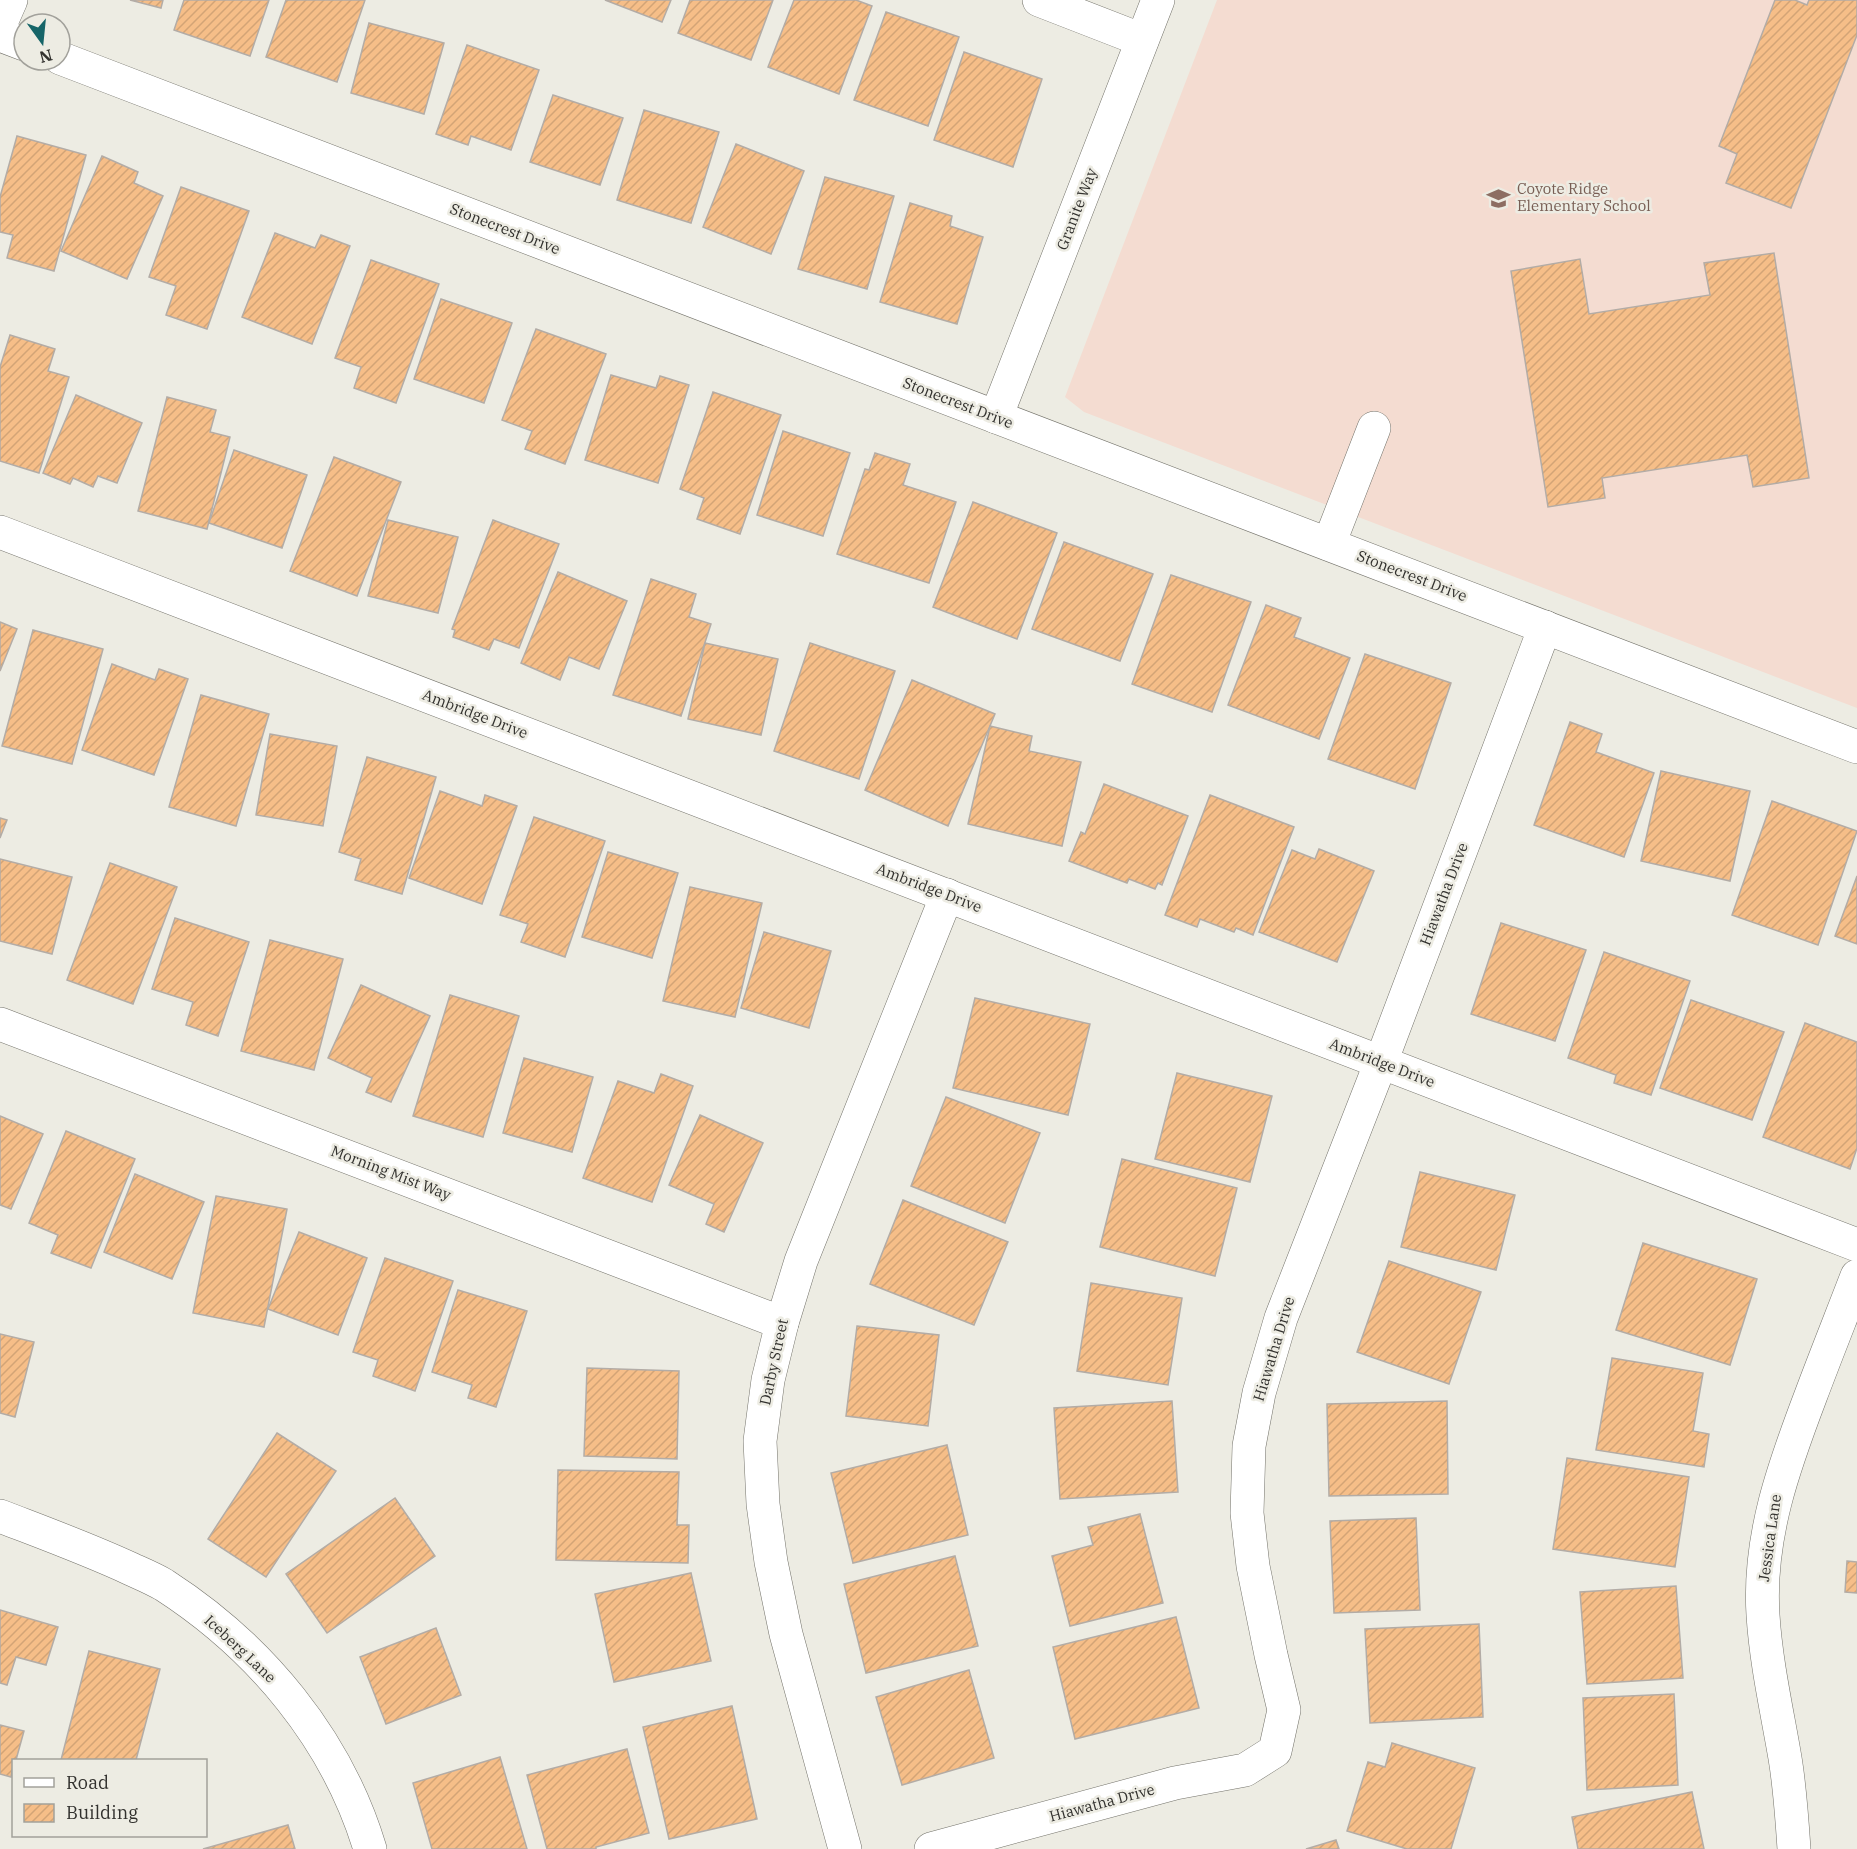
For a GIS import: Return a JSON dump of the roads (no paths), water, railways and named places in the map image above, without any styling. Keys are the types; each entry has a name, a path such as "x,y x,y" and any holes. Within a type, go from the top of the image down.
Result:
{"street":[{"path":"0,26 11,0"},
{"path":"1039,0 1142,40"},
{"name":"Granite Way","path":"996,417 1158,0"},
{"name":"Stonecrest Drive","path":"72,63 1857,747"},
{"path":"1329,544 1374,428"},
{"name":"Ambridge Drive","path":"0,532 1857,1245"},
{"name":"Hiawatha Drive","path":"931,1849 1175,1783 1245,1770 1275,1751 1284,1710 1253,1566 1247,1513 1248,1446 1259,1393 1281,1318 1381,1062 1545,627"},
{"name":"Darby Street","path":"844,1849 786,1634 771,1562 763,1504 760,1441 768,1380 801,1261 947,895"},
{"name":"Morning Mist Way","path":"0,1024 782,1323"},
{"name":"Jessica Lane","path":"1794,1849 1785,1760 1769,1671 1763,1613 1764,1566 1771,1510 1785,1462 1857,1276"},
{"name":"Iceberg Lane","path":"0,1516 102,1555 163,1584 225,1630 270,1674 307,1719 341,1775 370,1849"}],"place":[{"name":"Coyote Ridge Elementary School","path":"1499,198"}]}
